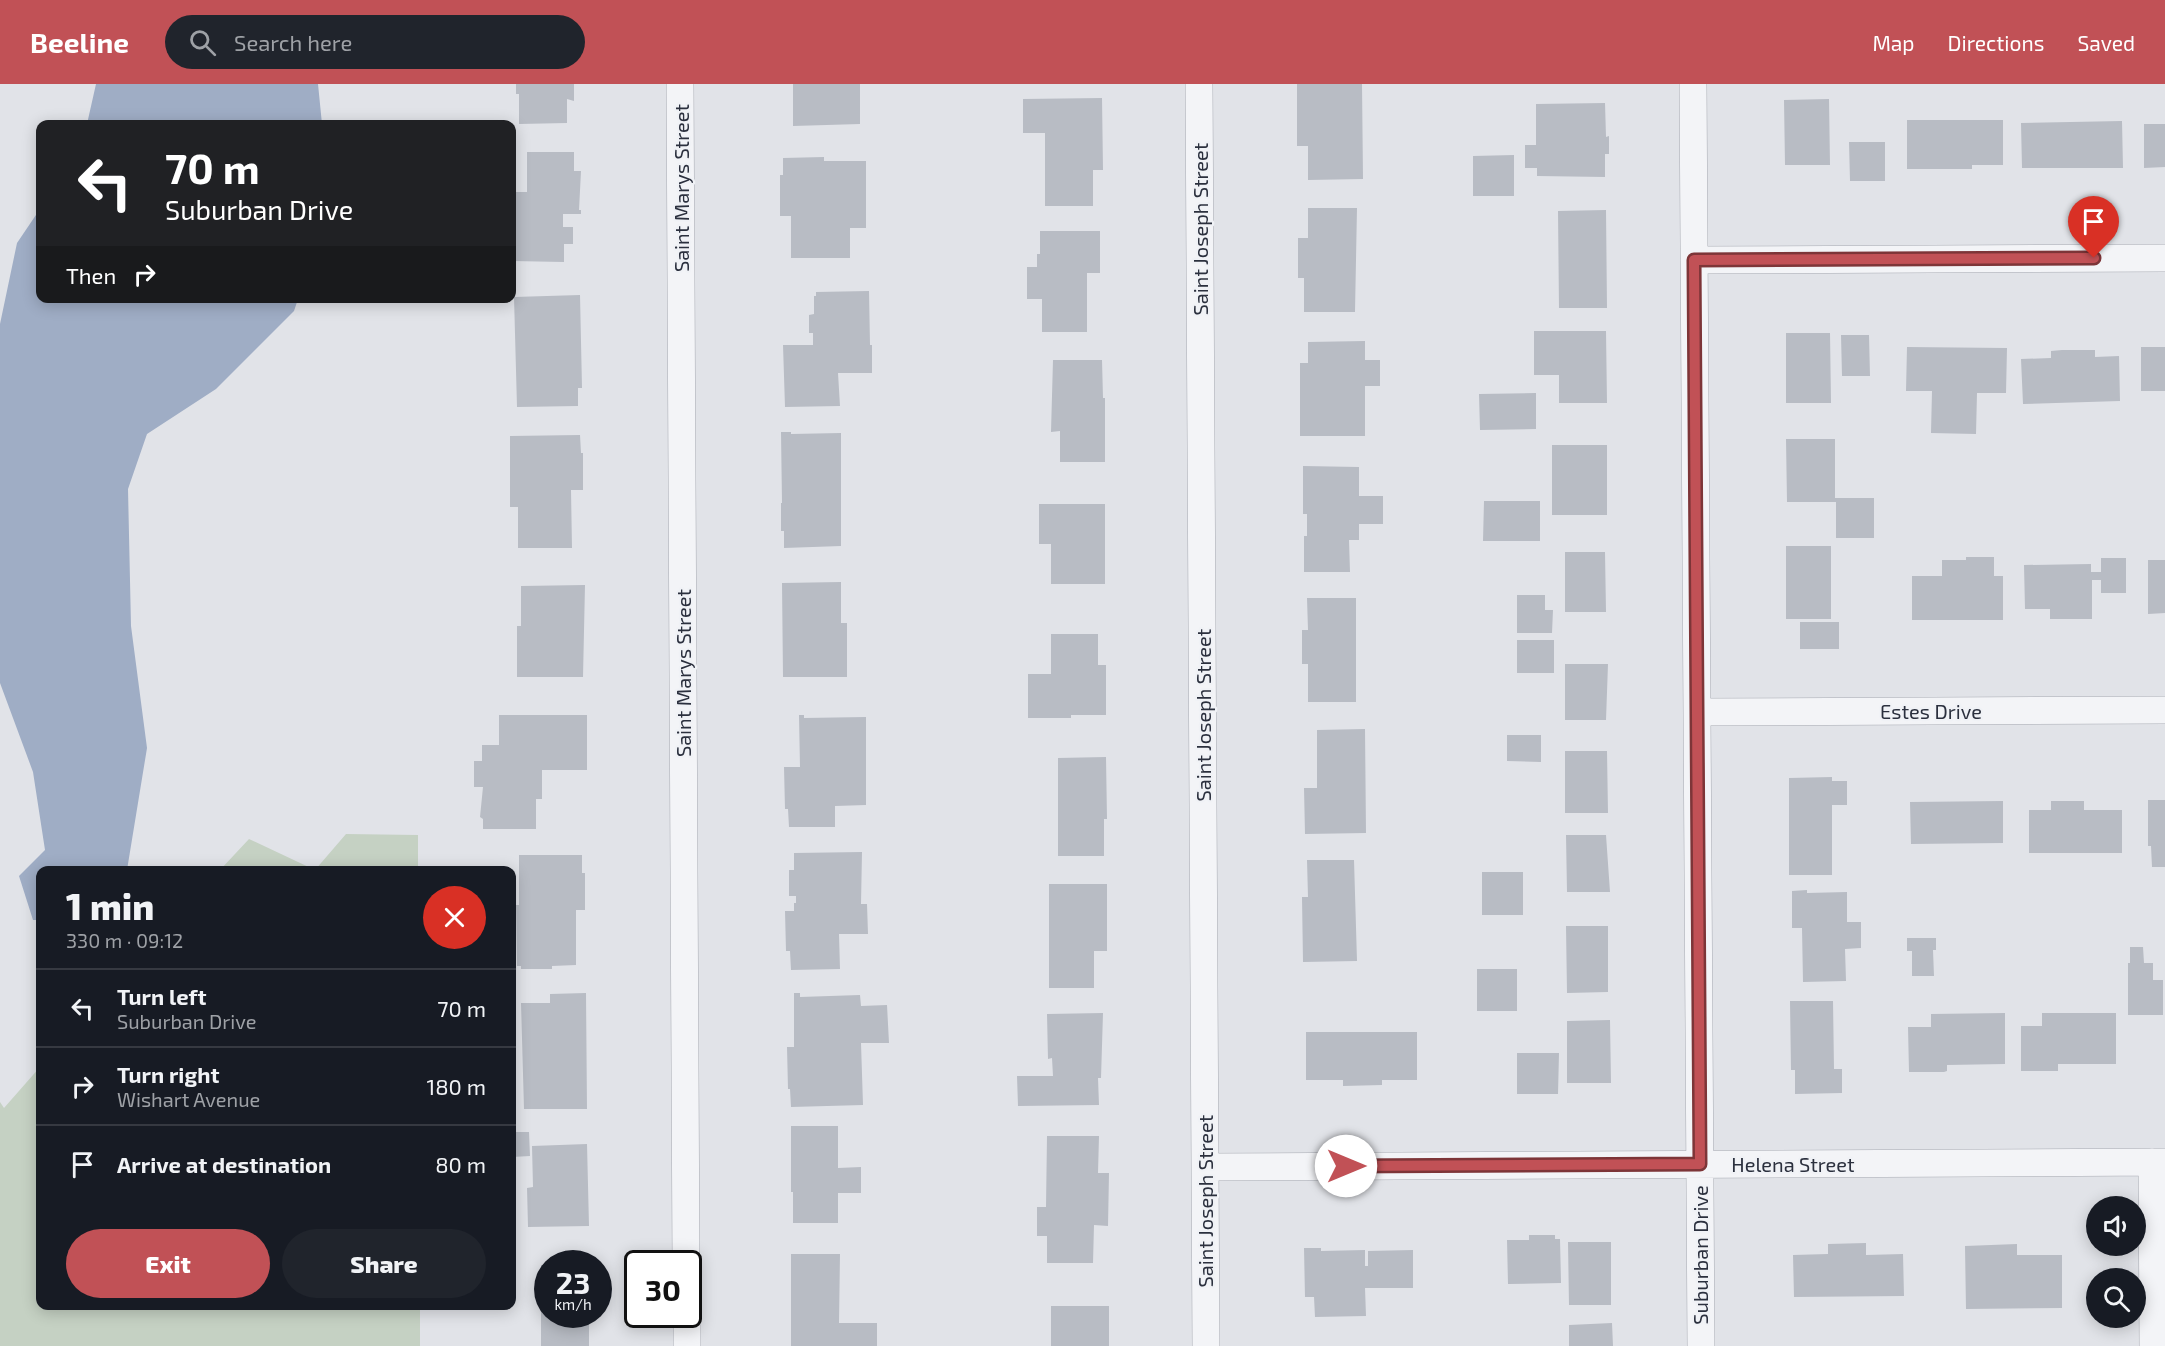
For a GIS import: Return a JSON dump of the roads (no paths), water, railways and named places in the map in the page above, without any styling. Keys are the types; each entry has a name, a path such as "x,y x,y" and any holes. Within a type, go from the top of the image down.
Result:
{"street":[{"name":"Saint Marys Street","path":"680,84 687,1250"},
{"name":"Saint Joseph Street","path":"1199,84 1206,1346"},
{"name":"Suburban Drive","path":"1694,84 1701,1346"},
{"path":"1694,260 2165,258"},
{"name":"Estes Drive","path":"1697,712 2165,710"},
{"name":"Helena Street","path":"1205,1167 2158,1162"},
{"path":"2153,1346 2158,1162"},
{"path":"687,1328 687,1346"}],"water":[{"path":"96,84 318,84 322,120 88,120"},
{"path":"36,215 36,303 297,303 294,311 216,389 147,434 128,489 131,626 147,748 128,866 36,866 36,920 33,920 19,876 45,850 33,772 0,683 0,324 17,243"}]}
